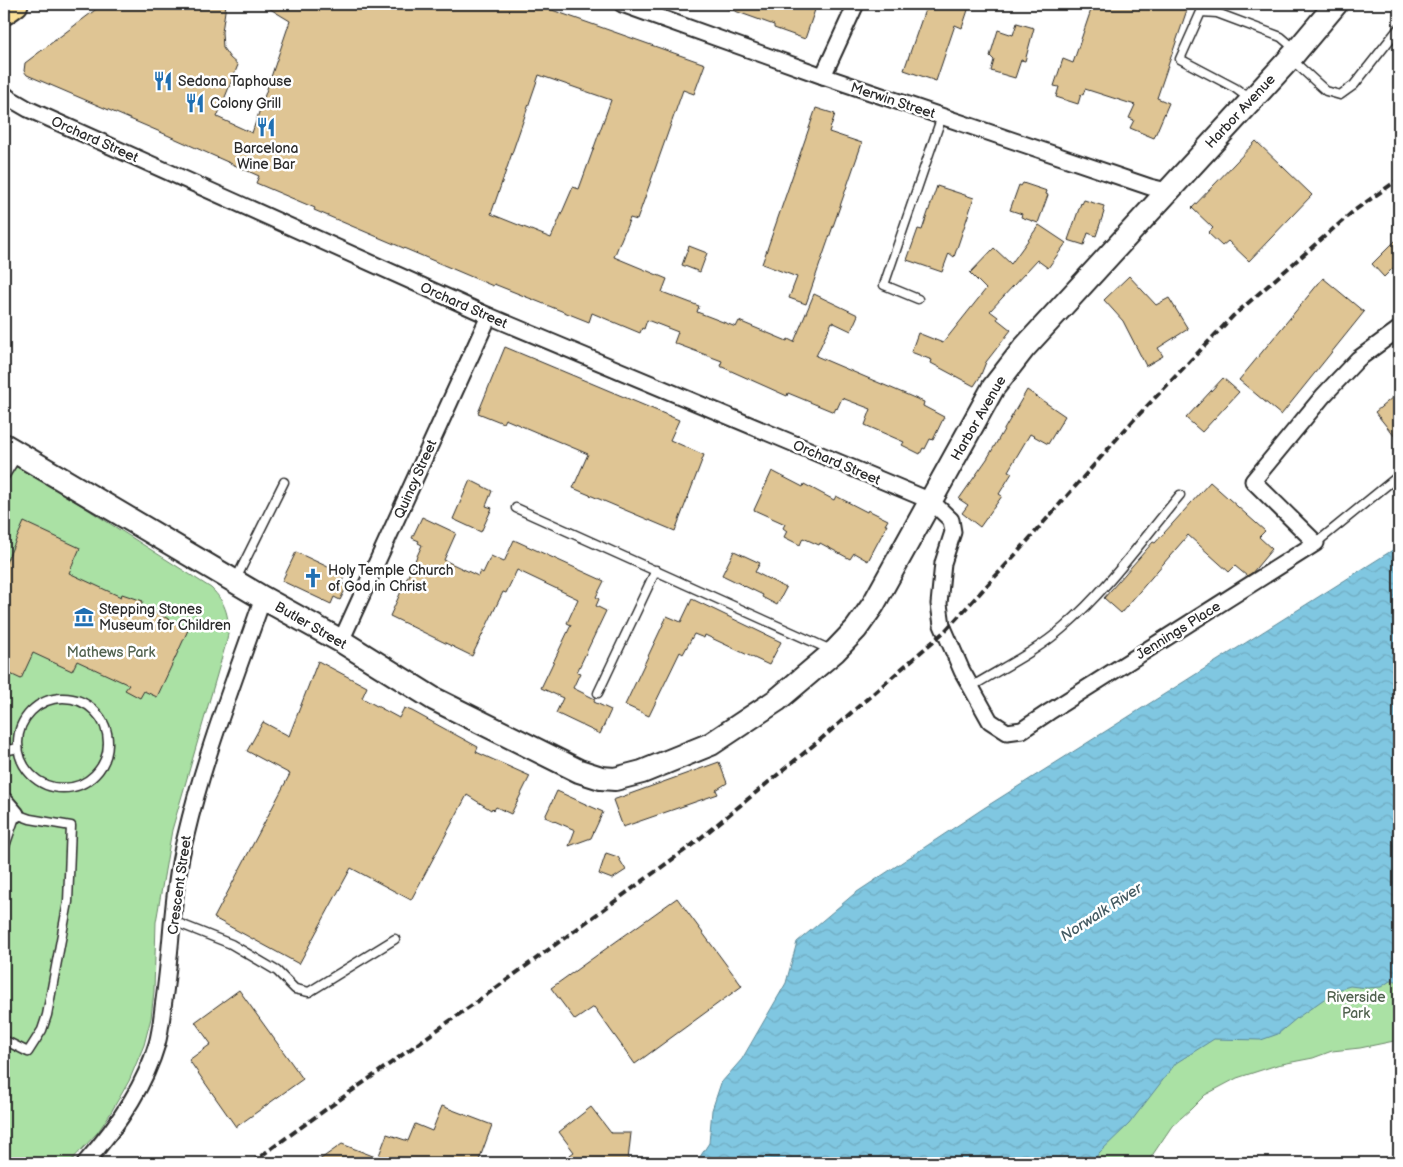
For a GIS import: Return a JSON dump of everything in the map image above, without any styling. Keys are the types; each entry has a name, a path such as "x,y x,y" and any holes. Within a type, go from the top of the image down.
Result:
{"main road":[{"path":"4,12 15,4"},
{"name":"Harbor Avenue","path":"628,776 711,744 777,700 835,651 856,629 872,605 993,388 1024,348 1293,54 1336,4"},
{"name":"Butler Street","path":"11,449 341,642 434,699 579,771 600,778 614,779 628,776"}],"street":[{"name":"Merwin Street","path":"622,4 824,76 1150,187 1167,191"},
{"path":"824,76 856,4"},
{"name":"Orchard Street","path":"4,94 28,109 489,316 931,501"},
{"name":"Quincy Street","path":"341,642 489,316"},
{"path":"1316,543 1253,481 1323,396 1358,359 1399,329"},
{"name":"Jennings Place","path":"931,501 951,520 954,532 943,564 939,604 944,632 990,721 1007,732 1022,730 1316,543"},
{"name":"Crescent Street","path":"85,1163 107,1138 132,1101 152,1057 161,1023 168,977 175,894 186,835 217,728 263,598"},
{"path":"4,800 16,814"}],"lane":[{"path":"1251,100 1235,88 1180,59 1201,12 1217,14 1281,37 1293,54 1326,91 1340,95 1354,85 1399,28"},
{"path":"918,298 884,285 942,116"},
{"path":"4,477 11,449"},
{"path":"1316,543 1397,478"},
{"path":"236,581 284,482"},
{"path":"971,687 1051,638 1076,616 1100,593 1180,495"},
{"path":"516,508 835,651"},
{"path":"598,693 656,570"},
{"path":"63,698 81,702 97,712 104,722 108,735 108,749 104,763 96,775 84,783 70,788 56,788 30,774 22,762 18,748 22,723 30,713 39,705 63,698"},
{"path":"4,751 18,748"},
{"path":"4,849 16,814 30,820 71,826 68,902 51,997 42,1030 28,1052 4,1040"},
{"path":"173,921 231,944 277,970 295,989 309,992 395,939"}],"green space":[{"name":"Mathews Park","path":"4,456 211,588 224,605 228,618 227,640 172,830 156,922 154,991 151,1018 144,1045 129,1081 110,1114 98,1132 69,1163 4,1163"},
{"name":"Riverside Park","path":"1399,950 1399,1040 1360,1048 1332,1051 1313,1058 1277,1065 1237,1078 1205,1095 1172,1126 1147,1163 1080,1163 1215,1018"}],"water":[{"name":"Norwalk River","path":"1399,546 1399,981 1390,981 1381,987 1350,986 1337,990 1278,1034 1261,1040 1214,1039 1176,1063 1129,1124 1099,1153 1092,1163 696,1163 709,1143 712,1110 721,1083 742,1059 786,983 797,942 854,894 984,808"}],"building":[{"path":"103,4 226,4 222,32 223,48 238,65 217,117 252,133 290,21 262,4 535,4 705,64 694,94 683,90 637,220 630,218 614,257 667,279 662,292 699,306 697,312 736,327 739,321 787,341 788,339 794,342 814,294 858,315 851,331 832,322 816,356 924,402 923,406 944,417 933,440 930,439 920,454 902,445 904,442 865,425 871,409 842,398 834,412 788,393 787,396 720,366 722,361 674,343 678,332 647,320 644,329 642,328 640,333 592,313 589,322 494,284 493,286 314,210 315,208 256,183 259,176 27,75 24,71 25,63","holes":["539,75 611,100 579,189 573,187 551,238 491,214"]},
{"path":"721,4 817,4 805,39 774,28 774,25 721,6"},
{"path":"927,4 970,4 962,28 955,25 936,81 904,70"},
{"path":"1093,4 1189,4 1157,98 1169,103 1154,138 1130,128 1134,120 1129,118 1135,105 1085,89 1083,95 1081,94 1078,104 1056,97 1059,87 1054,86 1063,59 1073,63"},
{"path":"1017,23 1034,28 1025,61 1021,60 1015,78 991,71 994,60 990,56 998,30 1013,35"},
{"path":"816,108 835,114 829,132 862,143 806,304 789,298 797,277 762,264"},
{"path":"1256,141 1312,195 1249,261 1228,241 1222,246 1208,233 1213,228 1192,208"},
{"path":"1023,183 1047,191 1046,194 1048,195 1038,223 1021,217 1022,214 1010,210 1019,185 1021,186"},
{"path":"937,186 974,198 954,257 949,253 942,272 907,260 918,229 922,230"},
{"path":"1084,200 1104,206 1104,212 1096,236 1088,233 1084,245 1068,240 1081,203"},
{"path":"1039,225 1066,243 1048,268 1037,260 990,311 1011,330 986,362 974,386 931,363 932,360 911,352 918,333 943,343 986,289 970,273 994,248 1011,264"},
{"path":"1399,237 1399,262 1384,277 1372,264"},
{"path":"689,246 707,253 700,272 682,265"},
{"path":"1129,276 1156,305 1169,298 1188,329 1158,348 1163,356 1146,366 1123,321 1104,300"},
{"path":"1323,278 1364,312 1281,415 1239,380"},
{"path":"505,347 679,420 670,440 704,455 675,531 573,488 588,454 505,419 503,423 478,413"},
{"path":"1223,378 1239,392 1202,432 1186,418"},
{"path":"1027,390 1065,416 1048,444 1030,434 1008,471 1012,473 999,494 1002,496 980,527 962,513 968,505 959,499 987,459"},
{"path":"1399,392 1399,442 1375,412"},
{"path":"772,471 803,487 804,484 834,500 836,496 867,512 868,510 888,520 868,561 854,553 850,559 820,543 819,545 803,538 800,545 784,537 787,531 783,528 785,524 754,510"},
{"path":"470,480 492,491 486,506 492,508 481,532 453,519"},
{"path":"1210,482 1265,531 1259,537 1272,549 1252,573 1247,576 1235,566 1229,572 1188,535 1121,613 1104,598 1153,542 1155,543"},
{"path":"422,517 456,533 444,560 478,576 480,571 483,573 491,556 504,562 514,540 604,581 596,597 599,599 596,606 606,611 577,672 580,673 573,688 595,699 594,702 611,710 600,734 556,713 563,698 541,688 571,625 567,623 578,599 517,570 506,593 503,592 472,656 390,616 422,545 418,543 419,541 412,538"},
{"name":"Stepping Stones Museum for Children","path":"24,522 80,548 69,573 121,597 122,594 143,601 140,606 189,628 157,697 144,691 140,698 125,690 129,685 77,661 72,671 33,653 21,679 4,671 4,567"},
{"path":"734,551 760,563 755,572 786,588 777,605 762,597 763,595 722,575"},
{"name":"Holy Temple Church of God in Christ","path":"296,552 345,575 341,583 347,586 340,600 334,597 331,604 282,581"},
{"path":"692,599 781,642 769,665 705,635 704,638 694,634 683,654 680,652 649,716 625,705 667,616 681,622"},
{"path":"318,661 367,687 362,698 399,718 404,708 412,711 478,747 476,752 530,776 511,814 496,807 494,810 492,808 491,810 467,795 411,900 351,868 299,964 214,918 290,774 247,751 263,722 289,736"},
{"path":"719,762 727,783 716,790 718,794 623,827 613,800"},
{"path":"557,791 603,812 591,838 569,846 575,830 545,817"},
{"path":"606,853 618,857 626,870 612,879 599,874"},
{"path":"677,898 742,986 635,1064 594,1007 575,1020 551,988"},
{"path":"239,990 303,1079 236,1127 189,1060 211,1044 195,1022"},
{"path":"442,1106 492,1125 478,1163 315,1163 342,1144 378,1158 387,1134 408,1141 415,1124 432,1131"},
{"path":"591,1107 611,1133 631,1133 628,1160 624,1163 559,1163 574,1152 559,1132"}],"railway":[{"path":"251,1163 692,845 821,739 944,632 1016,554 1129,425 1233,316 1355,210 1399,179"}],"place":[{"name":"Sedona Taphouse","path":"163,81"},
{"name":"Colony Grill","path":"195,103"},
{"name":"Barcelona Wine Bar","path":"266,127"},
{"name":"Holy Temple Church of God in Christ","path":"313,578"},
{"name":"Stepping Stones Museum for Children","path":"84,617"}]}
